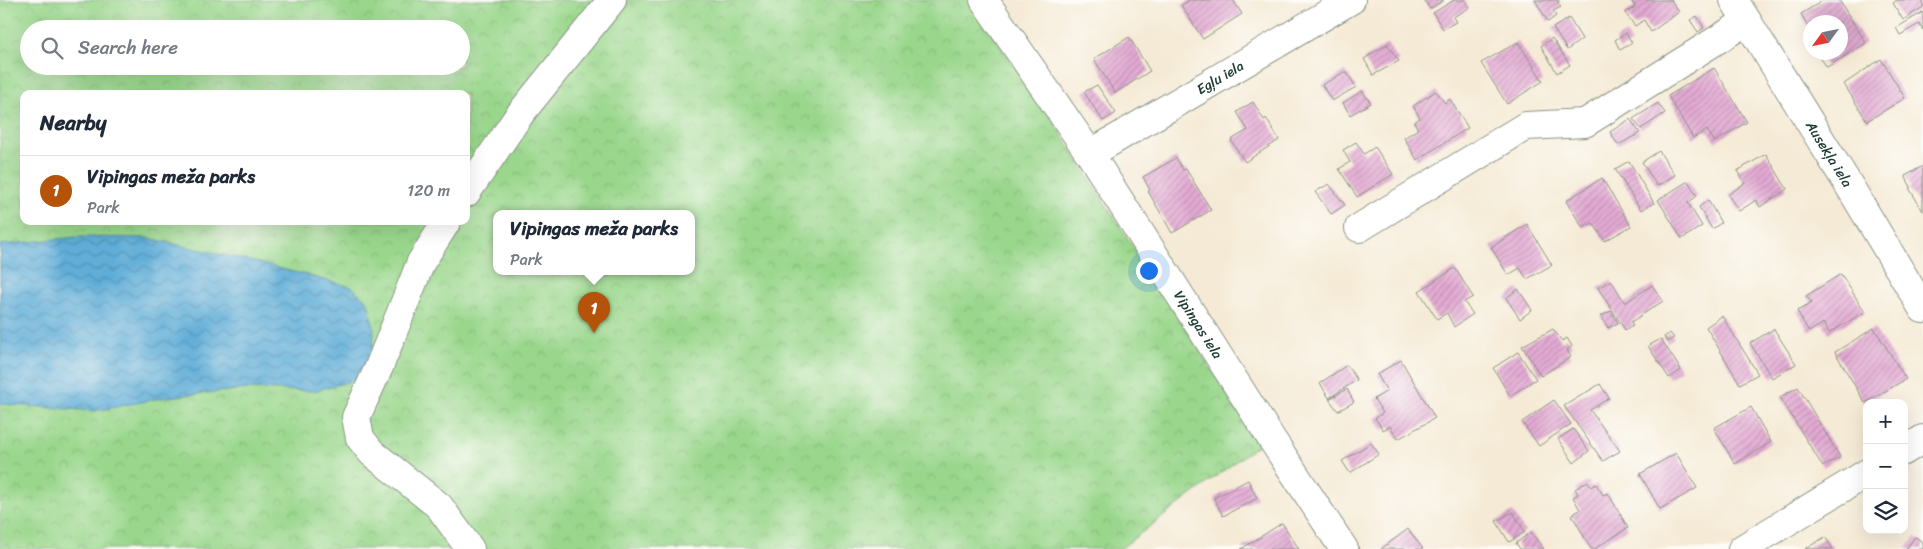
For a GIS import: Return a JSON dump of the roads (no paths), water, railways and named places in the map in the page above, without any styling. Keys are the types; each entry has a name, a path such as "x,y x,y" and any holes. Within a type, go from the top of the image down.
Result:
{"street":[{"path":"470,187 520,114 612,0"},
{"name":"Vipingas iela","path":"984,0 1090,154 1344,549"},
{"name":"Egļu iela","path":"1090,154 1351,0"},
{"path":"1359,228 1526,126 1585,123 1741,11"},
{"name":"Ausekļa iela","path":"1741,11 1923,309"},
{"path":"444,225 421,262 379,367 356,417 360,438 372,453 440,506 470,549"},
{"path":"1908,448 1923,439"},
{"path":"1742,549 1863,475"}],"water":[{"path":"76,237 148,238 255,262 352,287 368,302 374,328 373,352 355,380 314,391 248,389 167,397 95,411 0,404 0,245"}],"place":[{"name":"Vipingas meža parks","path":"594,333"}]}
